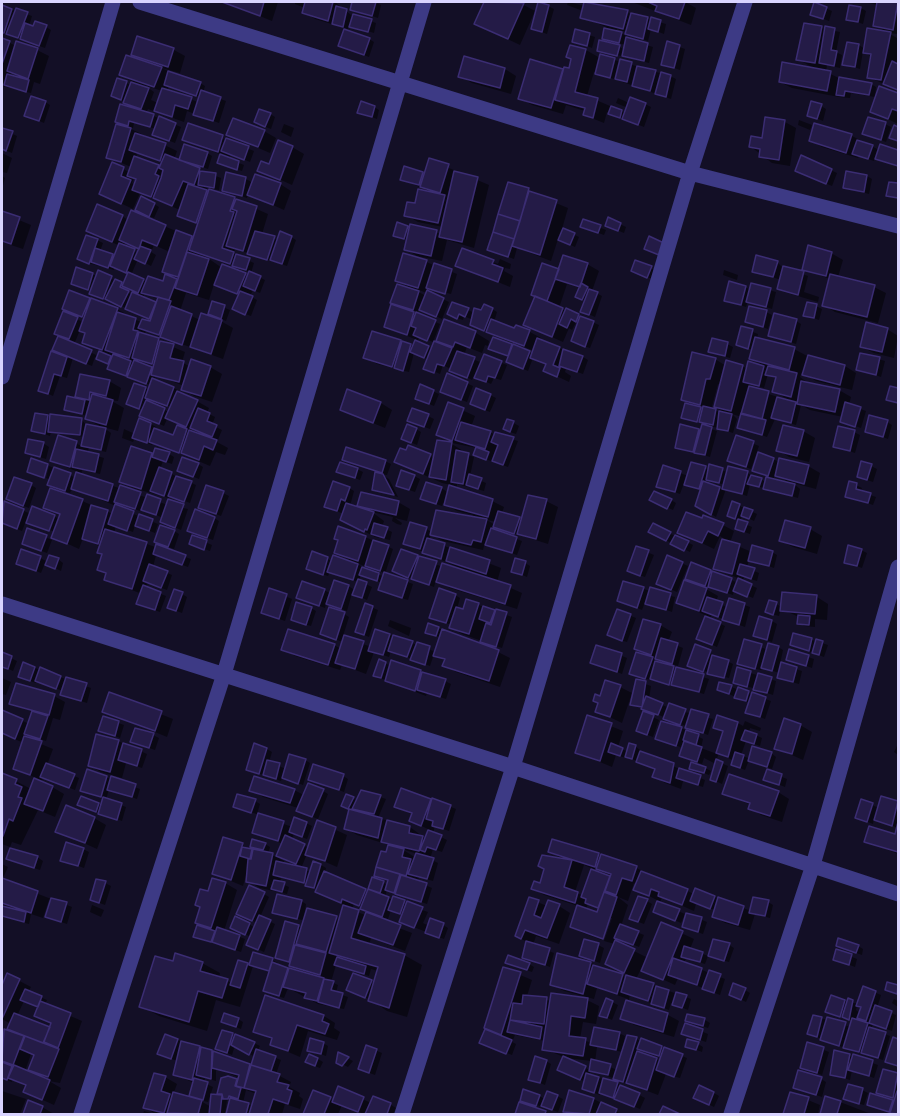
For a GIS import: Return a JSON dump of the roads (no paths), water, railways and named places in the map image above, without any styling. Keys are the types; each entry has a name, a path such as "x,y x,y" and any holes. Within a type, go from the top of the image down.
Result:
{"street":[{"path":"2,377 113,2"},
{"path":"140,2 690,173 898,226"},
{"path":"81,1114 224,674 424,2"},
{"path":"402,1114 513,766 690,173 745,2"},
{"path":"732,1114 813,866 898,567"},
{"path":"2,604 513,766 898,894"}]}
